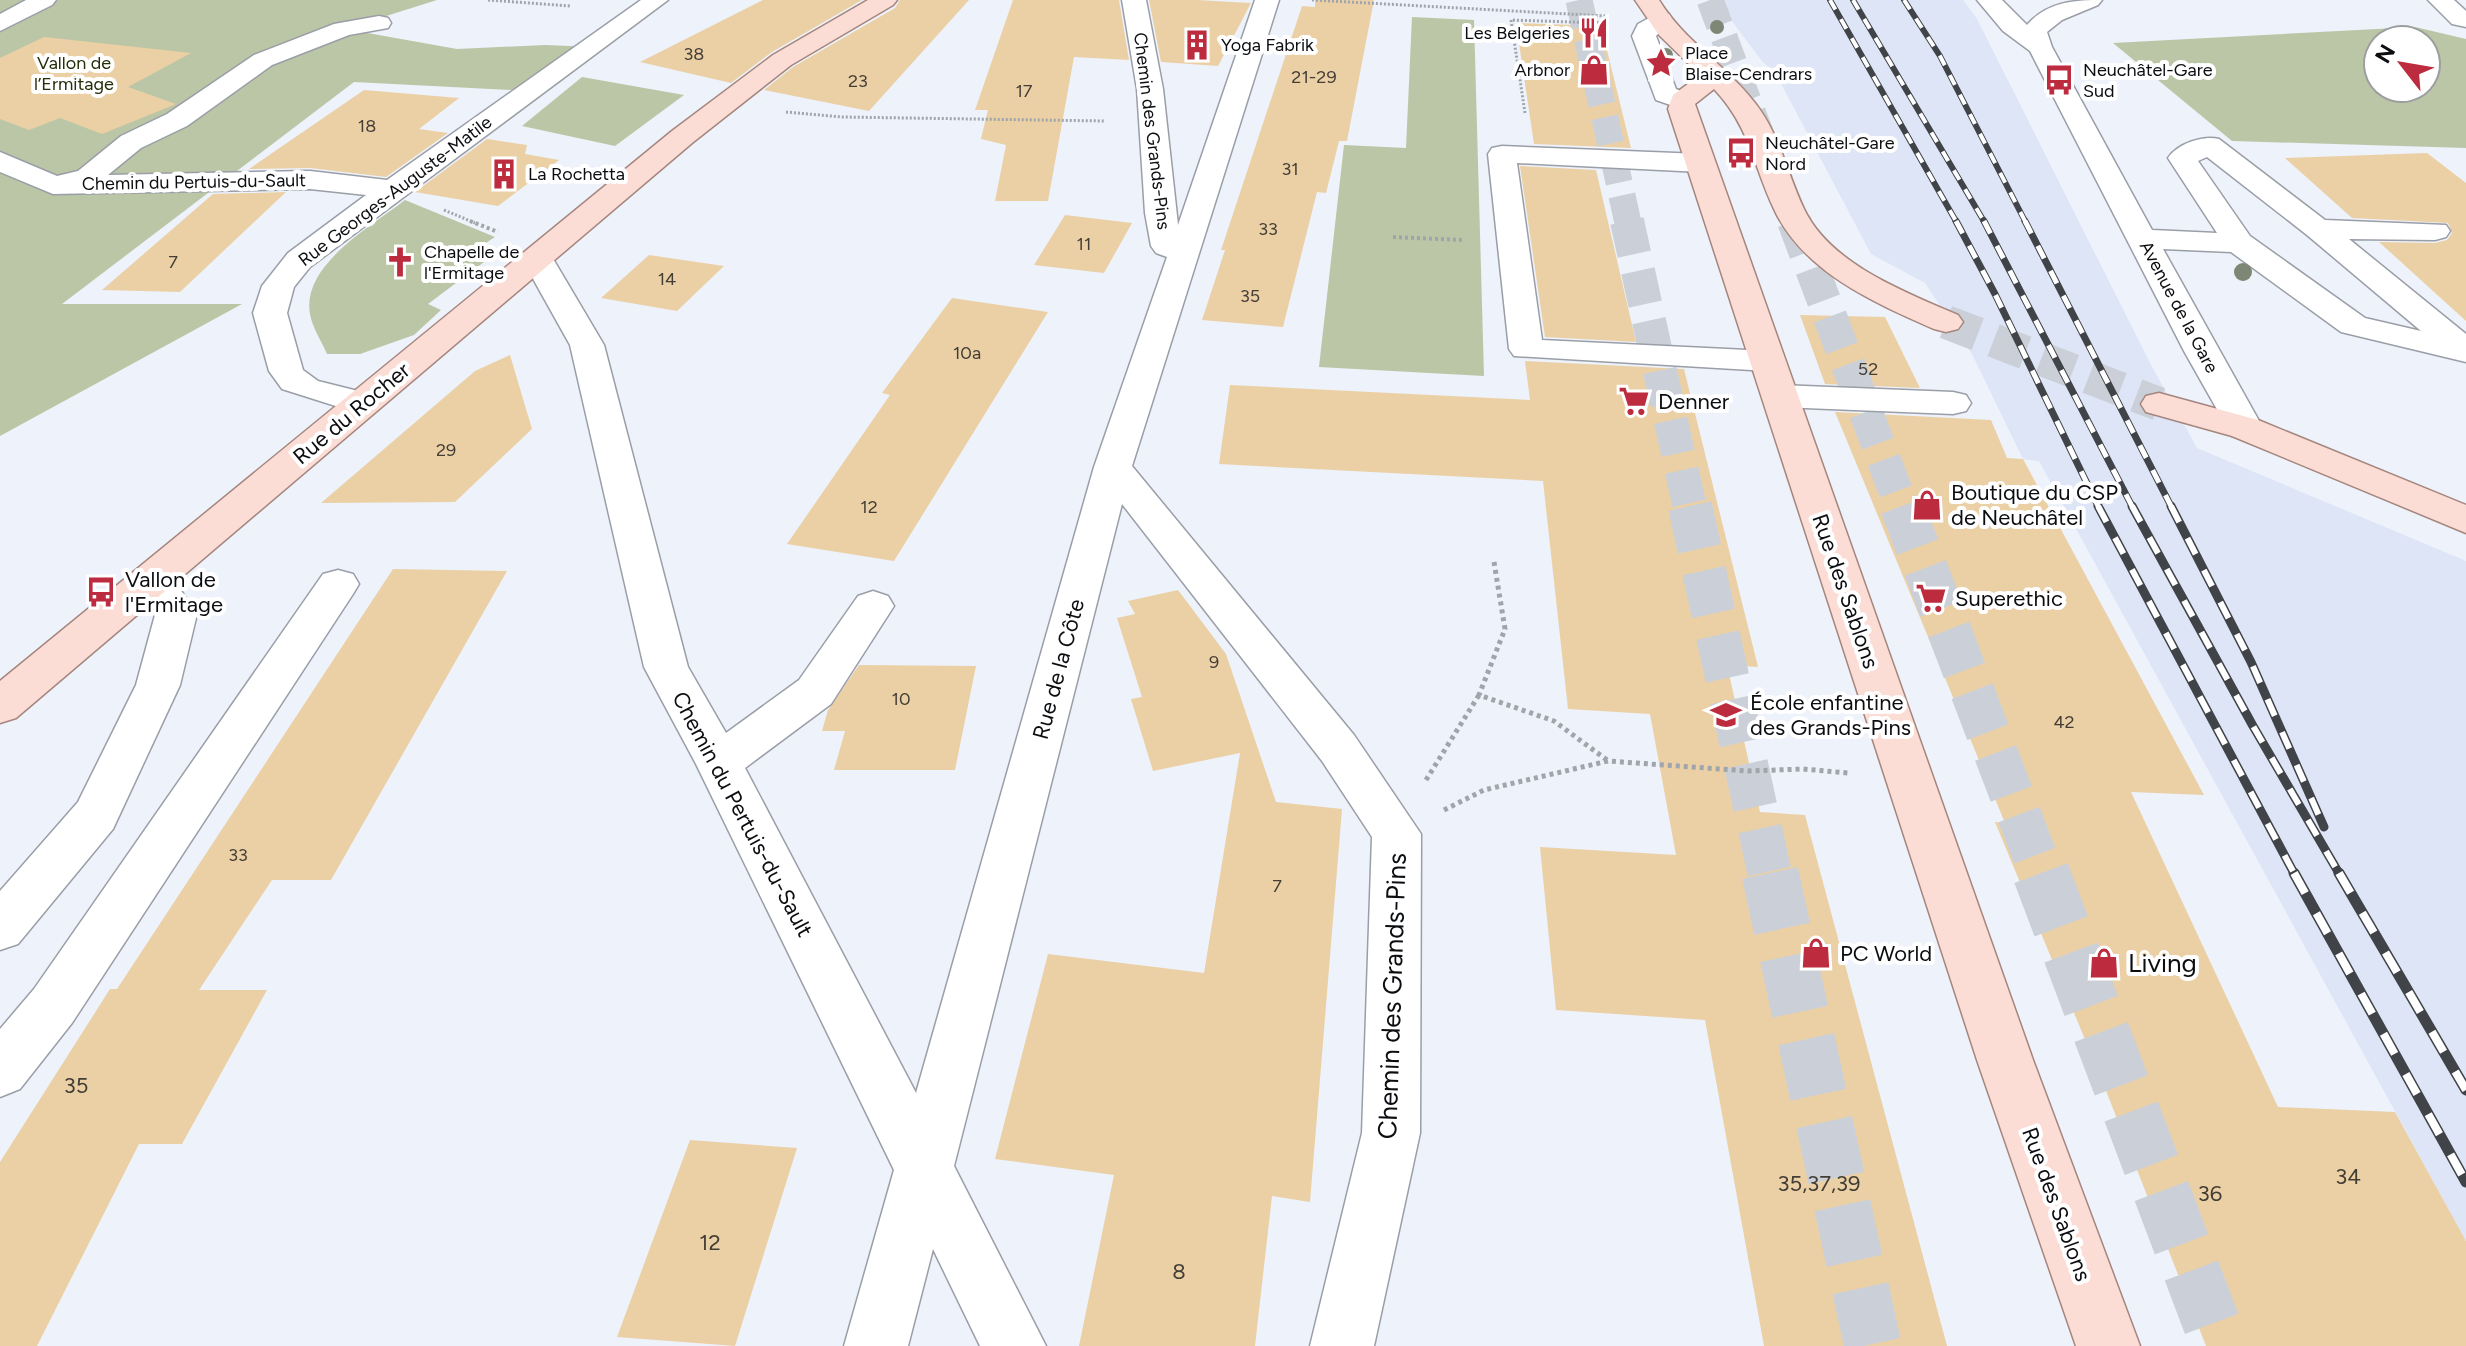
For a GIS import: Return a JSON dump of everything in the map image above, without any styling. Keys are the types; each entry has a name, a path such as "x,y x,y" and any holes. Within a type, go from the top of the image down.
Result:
{"main road":[{"name":"Rue du Rocher","path":"0,706 682,137 782,60 885,0"},
{"path":"1654,10 1699,89 1731,90 1753,119 1796,224 1827,254 1862,280 1885,295 1946,322"},
{"name":"Rue des Sablons","path":"1699,89 1681,109 1999,1045 2108,1346"},
{"path":"2159,404 2245,428 2466,520"}],"street":[{"path":"0,24 44,0"},
{"name":"Rue Georges-Auguste-Matile","path":"361,403 294,382 286,371 270,313 278,286 299,260 656,0"},
{"name":"Chemin des Grands-Pins","path":"1134,0 1150,89 1160,213 1167,246 1182,252"},
{"name":"Rue de la Côte","path":"876,1346 1113,467 1267,0"},
{"path":"1989,0 2012,26 2040,47"},
{"path":"2040,47 2035,31 2040,24 2050,16 2090,0"},
{"path":"2440,0 2466,20"},
{"path":"1654,10 1644,36 1665,94 1699,89"},
{"path":"53,185 88,177 131,142 177,120 263,60 343,29 379,23"},
{"name":"Avenue de la Gare","path":"2040,47 2245,428"},
{"path":"2209,145 2318,229 2466,352 2353,325 2239,243 2182,158 2209,145"},
{"path":"1701,163 1502,154 1526,349 1953,403"},
{"name":"Chemin du Pertuis-du-Sault","path":"0,161 53,185 310,180 393,189"},
{"path":"2318,229 2435,231"},
{"path":"2143,239 2239,243"},
{"name":"Chemin du Pertuis-du-Sault","path":"538,259 587,345 666,667 719,763 1014,1346"},
{"name":"Chemin des Grands-Pins","path":"1113,467 1338,748 1397,834 1391,1133 1342,1346"},
{"path":"0,1071 53,1006 338,584"},
{"path":"0,928 96,815 158,685 176,614 163,596 145,587"},
{"path":"719,763 815,692 873,606"}],"path":[{"path":"488,0 528,3"},
{"path":"1312,0 1610,16"},
{"path":"1526,122 1511,20 1616,23"},
{"path":"785,112 842,117 1114,122"},
{"path":"393,189 503,234"},
{"path":"1393,237 1513,242"},
{"path":"1397,834 1444,748 1479,695 1505,629 1494,562"},
{"path":"1479,695 1554,721 1608,761"},
{"name":"Chemin des Grands-Pins","path":"1397,834 1484,790 1608,761 1748,771 1803,769 1848,773"}],"shaded area":[{"path":"1716,0 1963,0 1977,19 2150,363 2197,448 2466,561 2466,1241 2039,461 2023,459 1972,354 1925,283 1871,254 1776,74 1762,61"}],"green space":[{"name":"Vallon de l’Ermitage","path":"0,0 437,0 345,29 457,49 545,45 594,47 532,91 354,82 62,304 242,304 0,436"},
{"path":"1412,17 1474,20 1484,376 1319,367 1344,145 1406,148"},
{"path":"2362,30 2362,104 2442,104 2442,33 2466,39 2466,148 2232,141 2113,43"},
{"path":"582,77 684,95 615,146 522,126"},
{"path":"405,200 495,237 472,252 488,259 428,304 441,310 414,335 360,354 327,354 310,314 310,296 316,279 342,248"}],"building":[{"path":"763,0 862,0 772,52 731,83 640,62"},
{"path":"900,0 969,0 869,111 764,90 793,67 895,8"},
{"path":"1013,0 1119,0 1129,60 1074,57 1048,201 995,201 1006,145 981,139 988,110 975,110"},
{"name":"Yoga Fabrik","path":"1149,0 1251,3 1218,66 1161,62"},
{"path":"1315,0 1374,0 1347,141 1339,141 1326,193 1317,192 1283,327 1202,320 1225,250 1221,250 1302,6 1315,7"},
{"path":"1516,23 1601,26 1631,148 1534,144"},
{"path":"44,37 191,53 128,87 176,104 102,134 60,118 29,130 0,119 0,58"},
{"path":"364,90 459,98 419,129 448,133 386,177 310,168 249,169"},
{"name":"La Rochetta","path":"487,139 527,145 525,154 559,160 498,206 415,192"},
{"path":"2427,153 2466,183 2466,321 2379,242 2435,243 2447,240 2452,233 2448,223 2352,218 2285,158"},
{"path":"1520,166 1596,170 1636,342 1545,337"},
{"path":"286,192 180,292 102,290 213,194"},
{"path":"1065,215 1132,223 1104,273 1034,265"},
{"path":"649,255 724,266 677,311 601,298"},
{"path":"952,298 1048,312 894,561 787,544 890,395 882,393"},
{"path":"1800,315 1885,317 1920,388 1825,384"},
{"path":"510,355 532,429 455,502 321,503 475,371"},
{"path":"1525,361 1684,369 1758,667 1727,665 1760,812 1805,815 1947,1346 1764,1346 1705,1020 1556,1010 1540,847 1676,855 1650,714 1568,709 1543,481 1219,464 1230,385 1530,400"},
{"path":"1835,412 1991,420 2007,458 2023,459 2204,795 2131,792 2278,1107 2395,1112 2466,1241 2466,1346 2206,1346 2103,1083 1995,822 2005,823"},
{"path":"393,569 507,571 331,880 272,880 199,990 267,990 182,1144 139,1144 37,1346 0,1346 0,1162 110,989 117,989"},
{"path":"1178,590 1226,654 1276,802 1342,809 1310,1202 1272,1196 1255,1346 1079,1346 1114,1175 995,1159 1048,954 1204,973 1240,753 1153,771 1131,699 1142,697 1117,618 1135,614 1128,601"},
{"path":"859,665 976,666 955,770 834,770 845,731 822,731 828,710"},
{"path":"690,1140 797,1148 735,1346 617,1337"}],"tunnel":[{"path":"1579,0 1628,223"},
{"path":"1710,0 1794,223"},
{"path":"1627,221 1690,508"},
{"path":"1794,221 1902,508"},
{"path":"1946,322 2159,404"},
{"path":"1690,506 1770,875"},
{"path":"1902,506 2042,875"},
{"path":"1770,873 1873,1346"},
{"path":"2041,873 2220,1346"}],"railway":[{"path":"1830,0 1957,223"},
{"path":"1853,0 1985,223"},
{"path":"1904,0 1940,56 2026,223"},
{"path":"1956,221 2098,507"},
{"path":"1984,221 2133,508"},
{"path":"2025,221 2172,508"},
{"path":"2132,506 2253,726 2340,875"},
{"path":"2171,506 2251,662 2324,827"},
{"path":"2098,507 2295,875"},
{"path":"2294,873 2466,1182"},
{"path":"2339,873 2466,1090"}],"place":[{"name":"Les Belgeries","path":"1594,33"},
{"name":"Yoga Fabrik","path":"1197,45"},
{"name":"Place Blaise-Cendrars","path":"1661,63"},
{"name":"Arbnor","path":"1594,70"},
{"name":"Neuchâtel-Gare Sud","path":"2059,80"},
{"name":"Neuchâtel-Gare Nord","path":"1741,153"},
{"name":"La Rochetta","path":"504,174"},
{"name":"Chapelle de l'Ermitage","path":"400,262"},
{"name":"Denner","path":"1634,401"},
{"name":"Boutique du CSP de Neuchâtel","path":"1927,505"},
{"name":"Vallon de l'Ermitage","path":"101,592"},
{"name":"Superethic","path":"1931,598"},
{"name":"École enfantine des Grands-Pins","path":"1726,715"},
{"name":"PC World","path":"1816,953"},
{"name":"Living","path":"2104,963"}]}
